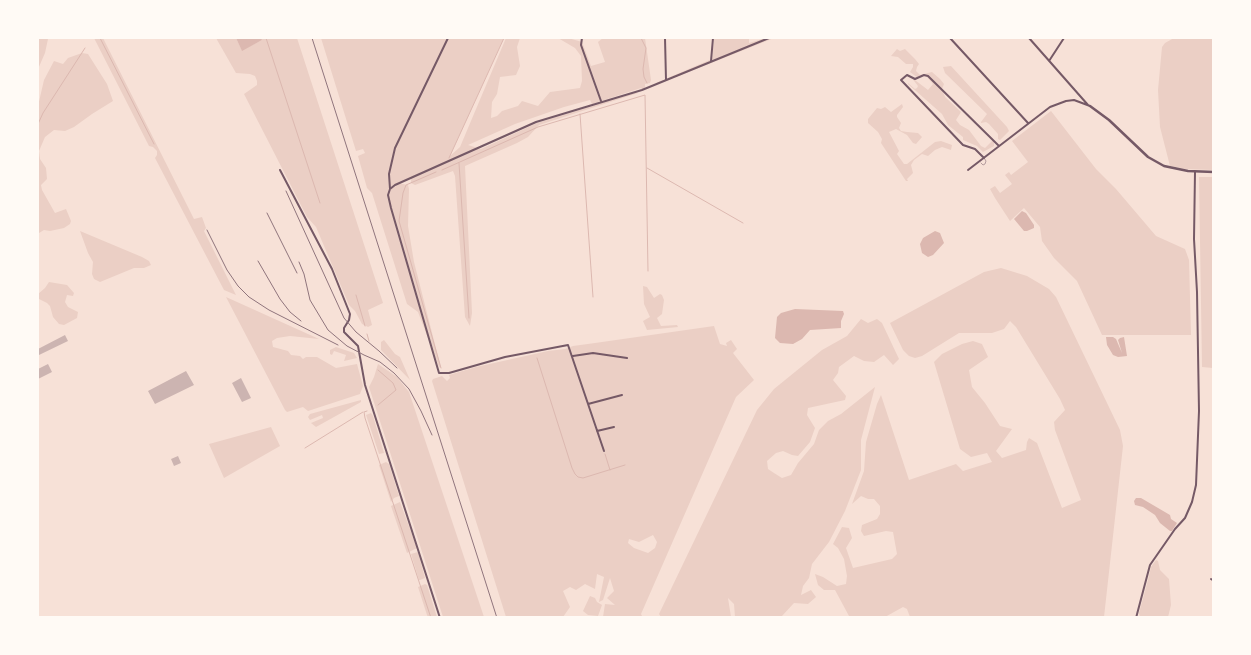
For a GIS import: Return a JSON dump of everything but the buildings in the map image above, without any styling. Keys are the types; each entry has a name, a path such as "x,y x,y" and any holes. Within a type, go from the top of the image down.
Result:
{"street":[{"path":"448,38 395,148 389,174 390,190 388,195 420,314 439,373 449,373 521,354 568,345 604,451"},
{"path":"582,38 582,45 601,101"},
{"path":"665,38 666,80"},
{"path":"711,61 713,38"},
{"path":"390,190 395,185 536,122 642,90 769,38"},
{"path":"950,38 1028,123"},
{"path":"1028,38 1090,106 1109,120 1148,157 1164,166 1195,172 1214,172"},
{"path":"1049,61 1064,38"},
{"path":"984,158 975,149 963,145 900,80 907,75 916,79 928,76 999,146"},
{"path":"968,170 1050,107 1074,100 1090,106"},
{"path":"280,170 332,270 350,314 344,332 358,346 365,386 440,618"},
{"path":"1136,618 1150,565 1185,518 1192,502 1196,484 1199,411 1194,238 1195,172"},
{"path":"572,356 592,353 627,358"},
{"path":"588,404 622,395"},
{"path":"598,431 614,427"}],"lane":[{"path":"980,162 985,164 984,158"}],"shaded area":[{"path":"38,38 48,39 45,53 38,69"},
{"path":"94,38 103,38 194,219 202,217 206,228 204,231 236,295 224,290 155,158 157,151 149,146"},
{"path":"216,38 236,38 242,50 262,40 261,38 297,38 383,303 368,310 372,325 368,327 362,324 355,311 349,305 316,227 307,217 244,94 257,85 255,76 236,73"},
{"path":"236,38 261,38 262,40 242,51"},
{"path":"321,38 504,38 450,156 460,147 506,38 520,38 517,47 520,66 516,75 500,77 497,94 492,102 491,118 497,116 502,111 518,106 522,101 538,106 550,92 580,88 582,81 581,56 575,48 558,38 568,38 582,42 591,66 605,62 598,42 603,38 645,38 651,80 650,83 645,84 645,89 642,90 641,88 592,104 590,100 564,107 515,124 468,145 481,149 537,123 638,93 539,125 528,137 465,166 472,313 470,326 465,317 455,176 453,171 415,185 411,183 411,178 398,183 408,185 409,189 408,226 414,262 441,368 418,312 407,304 372,193 367,188 358,156 365,153 363,149 356,151"},
{"path":"714,38 749,38 749,43 766,38 774,38 661,83 656,83 712,59"},
{"path":"1174,38 1213,38 1213,170 1185,169 1170,166 1160,127 1158,90 1162,47"},
{"path":"897,49 900,51 905,49 915,59 919,64 916,71 920,75 932,72 940,79 944,84 942,89 945,97 961,112 956,120 960,125 969,130 981,146 985,148 994,141 994,146 983,152 977,146 963,140 963,137 948,125 942,114 908,83 915,89 917,88 918,86 911,77 928,90 933,84 927,77 918,78 910,72 913,64 906,64 898,57 891,56"},
{"path":"82,53 88,54 107,84 113,101 74,127 65,131 54,130 45,137 39,151 40,159 46,168 47,179 41,185 42,190 55,213 66,209 71,221 64,228 50,231 44,230 39,233 38,246 38,106 44,80 54,61 63,64 68,58"},
{"path":"951,66 1007,127 1009,131 1000,140 998,139 998,134 989,124 986,122 981,123 987,114 945,73 943,67"},
{"path":"902,104 903,107 897,115 901,123 899,128 901,131 918,133 922,137 916,144 907,135 896,129 889,132 899,151 897,154 904,164 907,164 935,142 941,141 952,145 951,150 942,147 928,156 922,154 914,160 911,165 913,173 907,179 908,181 906,181 881,143 882,139 878,132 868,123 868,119 877,108 885,107 891,112"},
{"path":"1051,111 1096,169 1116,189 1156,236 1185,249 1189,260 1191,335 1102,335 1077,281 1054,258 1042,241 1040,227 1024,208 1010,221 995,198 990,189 995,186 1000,193 1012,184 1005,175 1009,172 1011,175 1028,162 1012,141"},
{"path":"1199,177 1213,177 1213,368 1202,367"},
{"path":"1022,211 1026,213 1034,228 1024,231 1014,219"},
{"path":"80,231 142,257 149,261 151,265 144,268 134,268 100,282 94,279 92,274 93,262"},
{"path":"935,231 940,233 944,243 933,255 928,257 922,253 920,244 923,238"},
{"path":"1001,268 1027,276 1049,289 1056,297 1120,430 1123,446 1104,617 910,617 907,609 903,607 885,617 848,617 835,590 824,590 818,585 815,574 837,586 846,584 847,576 844,559 838,548 833,544 842,527 849,528 852,538 846,548 853,568 892,559 897,554 893,532 886,531 864,536 861,531 862,525 877,519 880,514 880,506 874,499 861,496 852,504 864,471 866,442 881,395 909,480 956,464 963,471 992,462 987,453 971,457 960,449 934,362 942,354 973,341 982,344 988,357 969,370 972,387 1000,426 1012,429 996,451 1002,458 1026,450 1029,438 1037,443 1062,508 1081,500 1055,430 1054,422 1065,410 1016,327 1010,321 1004,329 992,333 959,333 922,356 915,358 909,356 903,350 890,323 984,272"},
{"path":"49,282 67,285 74,293 73,296 67,295 65,302 68,307 78,312 77,318 64,325 59,324 53,317 50,306 39,299 38,294"},
{"path":"643,286 647,287 654,298 660,294 662,295 664,300 662,314 657,318 661,326 677,325 678,327 647,330 643,321 650,317 644,304"},
{"path":"226,297 319,339 290,336 277,338 272,341 273,347 288,351 291,355 300,356 303,359 306,357 317,357 336,368 357,364 363,386 360,394 308,411 303,407 287,412"},
{"path":"795,309 843,311 841,328 810,330 802,339 793,344 780,343 775,338 777,317 781,313"},
{"path":"861,319 868,323 877,319 882,323 899,359 893,365 884,355 874,362 864,361 854,356 839,367 838,373 833,380 846,396 845,400 808,408 807,415 815,428 810,442 798,456 783,451 776,453 767,461 768,469 782,478 791,475 798,463 814,444 819,430 828,421 841,414 875,387 861,440 861,470 845,511 829,542 812,564 809,578 803,586 801,595 811,590 816,597 808,604 794,603 782,616 778,617 735,617 734,604 728,598 731,617 661,617 659,614 757,410 774,389 822,350 847,336"},
{"path":"714,326 720,344 727,346 726,343 731,340 737,349 733,353 754,380 736,397 641,614 643,618 603,617 605,604 615,605 607,598 614,591 610,578 603,600 599,602 604,577 597,574 595,589 585,584 576,590 570,587 563,591 570,607 563,617 506,617 432,381 433,379 442,376 447,381 450,378 449,375 476,367 573,346","holes":["653,535 657,542 655,548 648,553 634,548 628,543 629,539 639,542"]},
{"path":"1106,337 1116,339 1122,353 1118,340 1124,337 1127,356 1118,357 1113,355 1107,345"},
{"path":"384,340 395,354 400,357 410,380 381,350 381,342"},
{"path":"336,347 354,353 357,358 344,361 346,355 334,351 332,355 330,354 330,350"},
{"path":"378,364 397,377 409,392 484,617 443,617 369,387"},
{"path":"361,400 361,402 316,427 311,423 323,418 322,415 310,420 308,417 310,414"},
{"path":"371,413 384,453 379,454 366,415"},
{"path":"271,427 280,446 224,478 209,444"},
{"path":"386,462 389,464 399,496 391,502 379,465"},
{"path":"1136,498 1141,498 1170,515 1171,519 1177,523 1172,531 1160,523 1155,515 1143,507 1135,505 1134,501"},
{"path":"400,502 417,548 407,553 391,506"},
{"path":"418,552 425,578 420,580 411,554"},
{"path":"1156,560 1160,570 1169,579 1171,605 1168,617 1140,617 1139,613 1151,567"},
{"path":"427,585 437,617 428,617 427,615 418,587"},
{"path":"590,596 602,605 598,616 588,615 583,611"}],"waterway":[{"path":"100,38 154,144"},
{"path":"266,38 320,203"},
{"path":"449,158 504,38"},
{"path":"641,38 646,48 643,69 647,83"},
{"path":"38,124 43,113 85,48"},
{"path":"442,170 538,127 645,95 648,271"},
{"path":"580,114 593,297"},
{"path":"459,163 469,318"},
{"path":"647,168 743,223"},
{"path":"436,172 406,185 399,221 441,368"},
{"path":"356,295 365,326"},
{"path":"367,334 369,341"},
{"path":"537,358 575,474 583,478 625,465"},
{"path":"378,370 393,383 396,390 378,405"},
{"path":"367,411 364,412 365,418 431,618"},
{"path":"305,448 363,412"},
{"path":"605,454 610,470"}],"railway":[{"path":"312,38 497,618"},
{"path":"286,191 344,318 356,332 397,368"},
{"path":"267,213 297,273"},
{"path":"207,230 227,270 238,286 249,297 269,310 338,345"},
{"path":"258,261 280,299 290,312 301,321"},
{"path":"299,262 310,300 328,330 347,346 380,362 394,373 409,389 432,435"}]}
